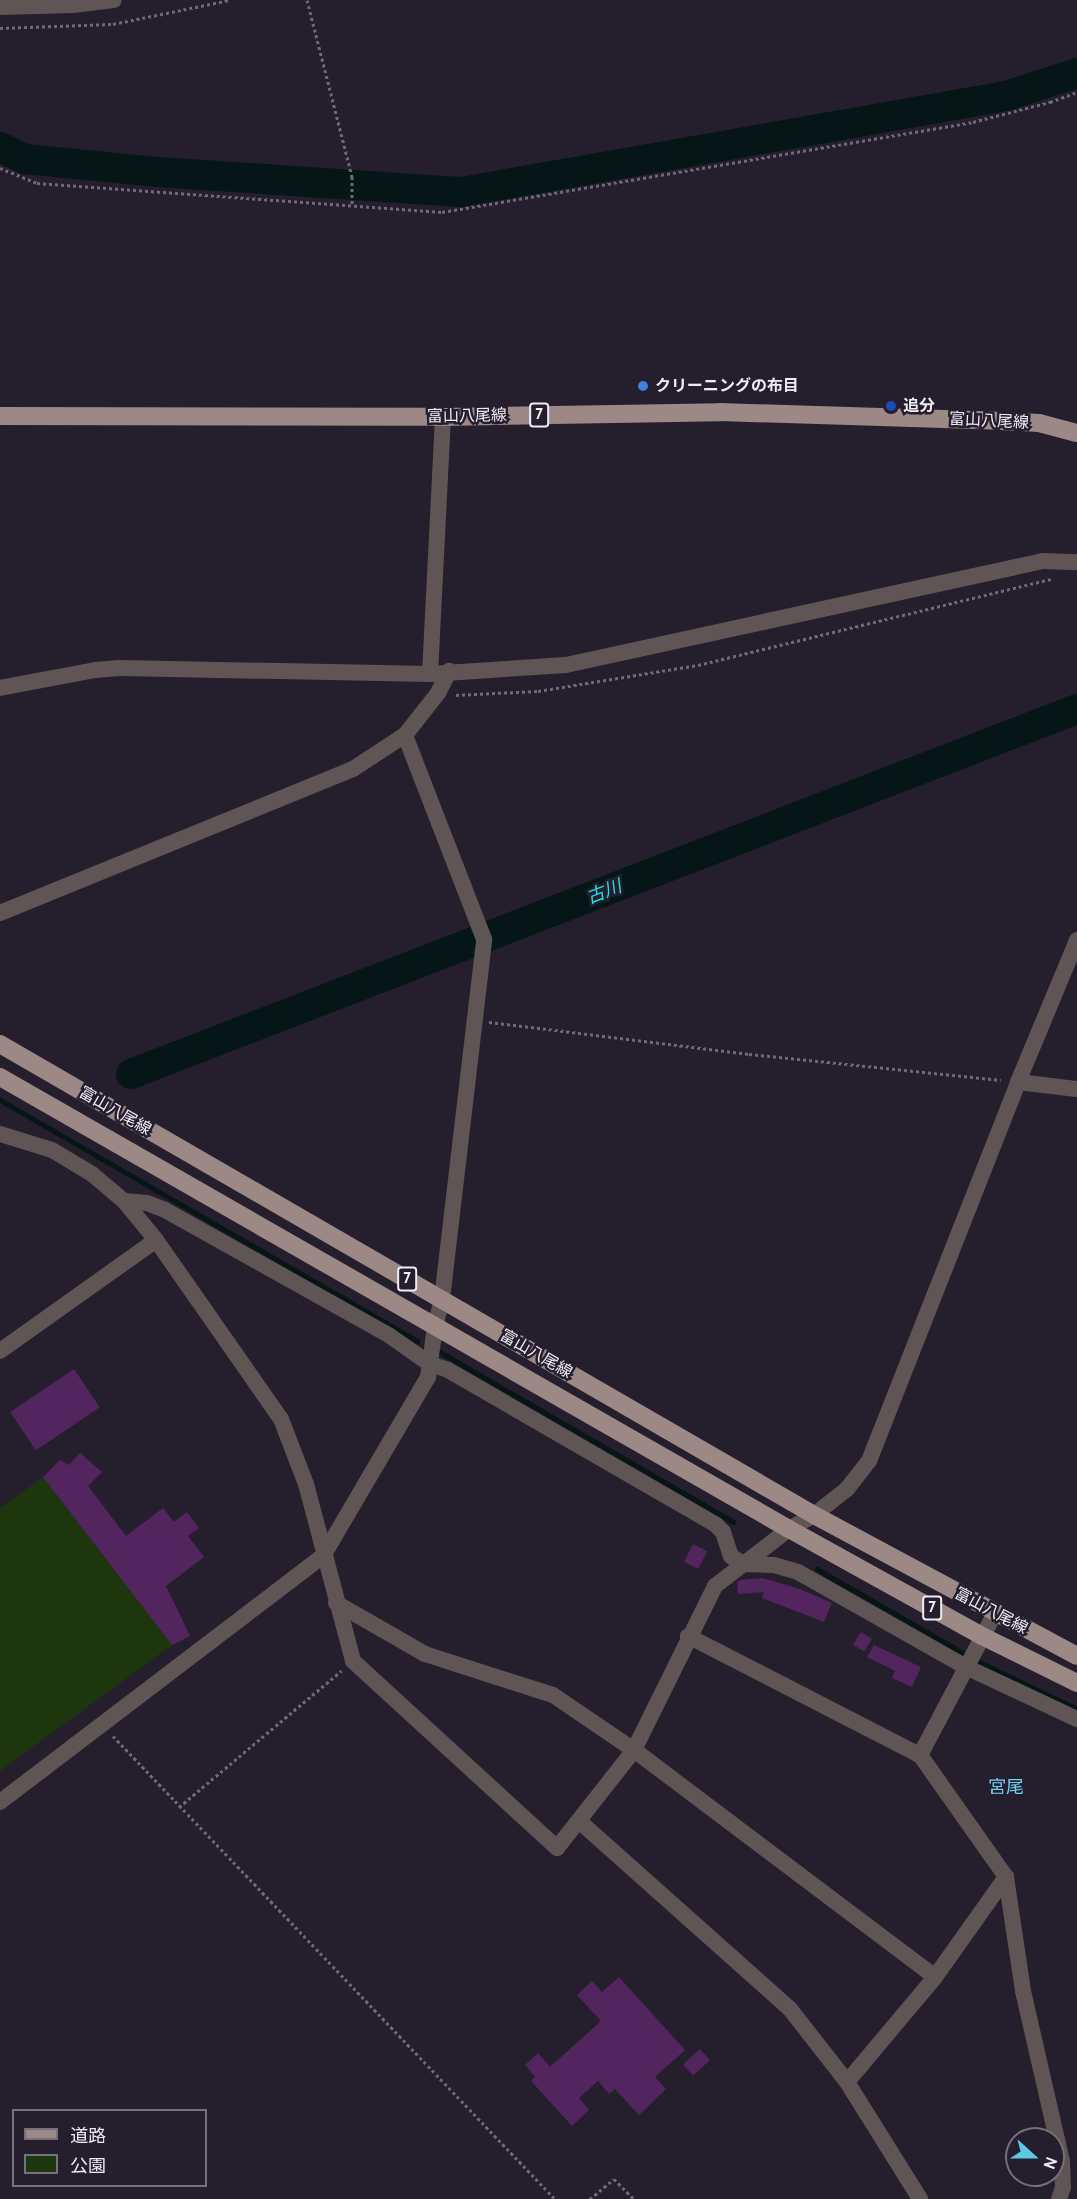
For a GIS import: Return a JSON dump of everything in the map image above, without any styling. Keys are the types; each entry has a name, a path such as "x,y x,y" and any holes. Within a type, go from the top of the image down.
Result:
{"main road":[{"name":"富山八尾線","path":"0,416 443,417 720,412 895,416 1040,423 1077,433"},
{"name":"富山八尾線","path":"0,1044 814,1515 1077,1656"},
{"name":"富山八尾線","path":"0,1077 789,1529 982,1636 1077,1683"}],"street":[{"path":"0,7 73,5 114,0"},
{"path":"430,674 443,417"},
{"path":"0,688 94,670 119,668 430,674 566,665 1042,561 1077,562"},
{"path":"0,913 353,769 405,735 438,693 449,671"},
{"path":"0,1802 323,1556 428,1377 435,1327 442,1299 484,939 405,735"},
{"path":"0,1134 52,1150 92,1174 124,1201 156,1240 281,1419 306,1484 323,1556 353,1661 556,1848 634,1750 688,1636 716,1586 789,1529 814,1515 847,1489 869,1461 1018,1082 1077,939"},
{"path":"1018,1082 1077,1089"},
{"path":"124,1201 147,1203 165,1210 390,1336 430,1364 448,1370 716,1525 723,1532 730,1556 743,1564 774,1565 798,1572 966,1667 1077,1719"},
{"path":"0,1352 156,1240"},
{"path":"336,1603 425,1654 553,1695 634,1750 935,1977"},
{"path":"920,1755 995,1613"},
{"path":"688,1636 920,1755 1006,1877 1023,1991 1062,2161 1063,2187 1059,2199"},
{"path":"579,1821 790,2009 847,2082 920,2199"},
{"path":"847,2082 935,1977 1006,1877"}],"path":[{"path":"0,28 113,24 230,0"},
{"path":"307,0 352,177 352,205"},
{"path":"0,168 37,183 442,212 973,122 1050,102 1077,92"},
{"path":"438,693 472,696 538,691 698,664 1057,578"},
{"path":"476,1020 749,1054 1018,1082"},
{"path":"179,1808 353,1661"},
{"path":"101,1723 179,1808 555,2199"},
{"path":"590,2199 614,2179 634,2199"}],"green space":[{"path":"43,1477 172,1645 0,1771 0,1508"}],"building":[{"path":"74,1369 100,1407 36,1450 10,1412"},
{"path":"80,1453 102,1472 88,1486 126,1536 163,1508 174,1522 187,1512 199,1528 188,1536 204,1557 166,1586 190,1636 172,1645 43,1477 60,1460 69,1465"},
{"path":"693,1544 707,1551 698,1569 684,1562"},
{"path":"763,1578 800,1589 832,1603 824,1622 762,1598 764,1592 738,1594 737,1582 740,1580"},
{"path":"861,1632 872,1639 864,1652 853,1645"},
{"path":"874,1645 921,1667 912,1687 892,1678 895,1671 867,1657"},
{"path":"619,1977 685,2050 655,2077 666,2089 639,2115 615,2089 609,2094 598,2081 579,2098 589,2110 572,2126 531,2081 535,2077 525,2065 538,2053 550,2067 601,2021 577,1995 592,1981 602,1992"},
{"path":"700,2049 710,2060 693,2076 683,2064"}],"waterway":[{"path":"0,147 25,159 158,172 461,192 1006,96 1077,73"},
{"name":"古川","path":"131,1074 1077,709"},
{"path":"0,1100 418,1341"},
{"path":"440,1352 733,1522"},
{"path":"817,1569 975,1660 1077,1709"}],"place":[{"name":"クリーニングの布目","path":"643,386"},
{"name":"追分","path":"891,406"}],"district":[{"name":"宮尾","path":"1006,1787"}]}
